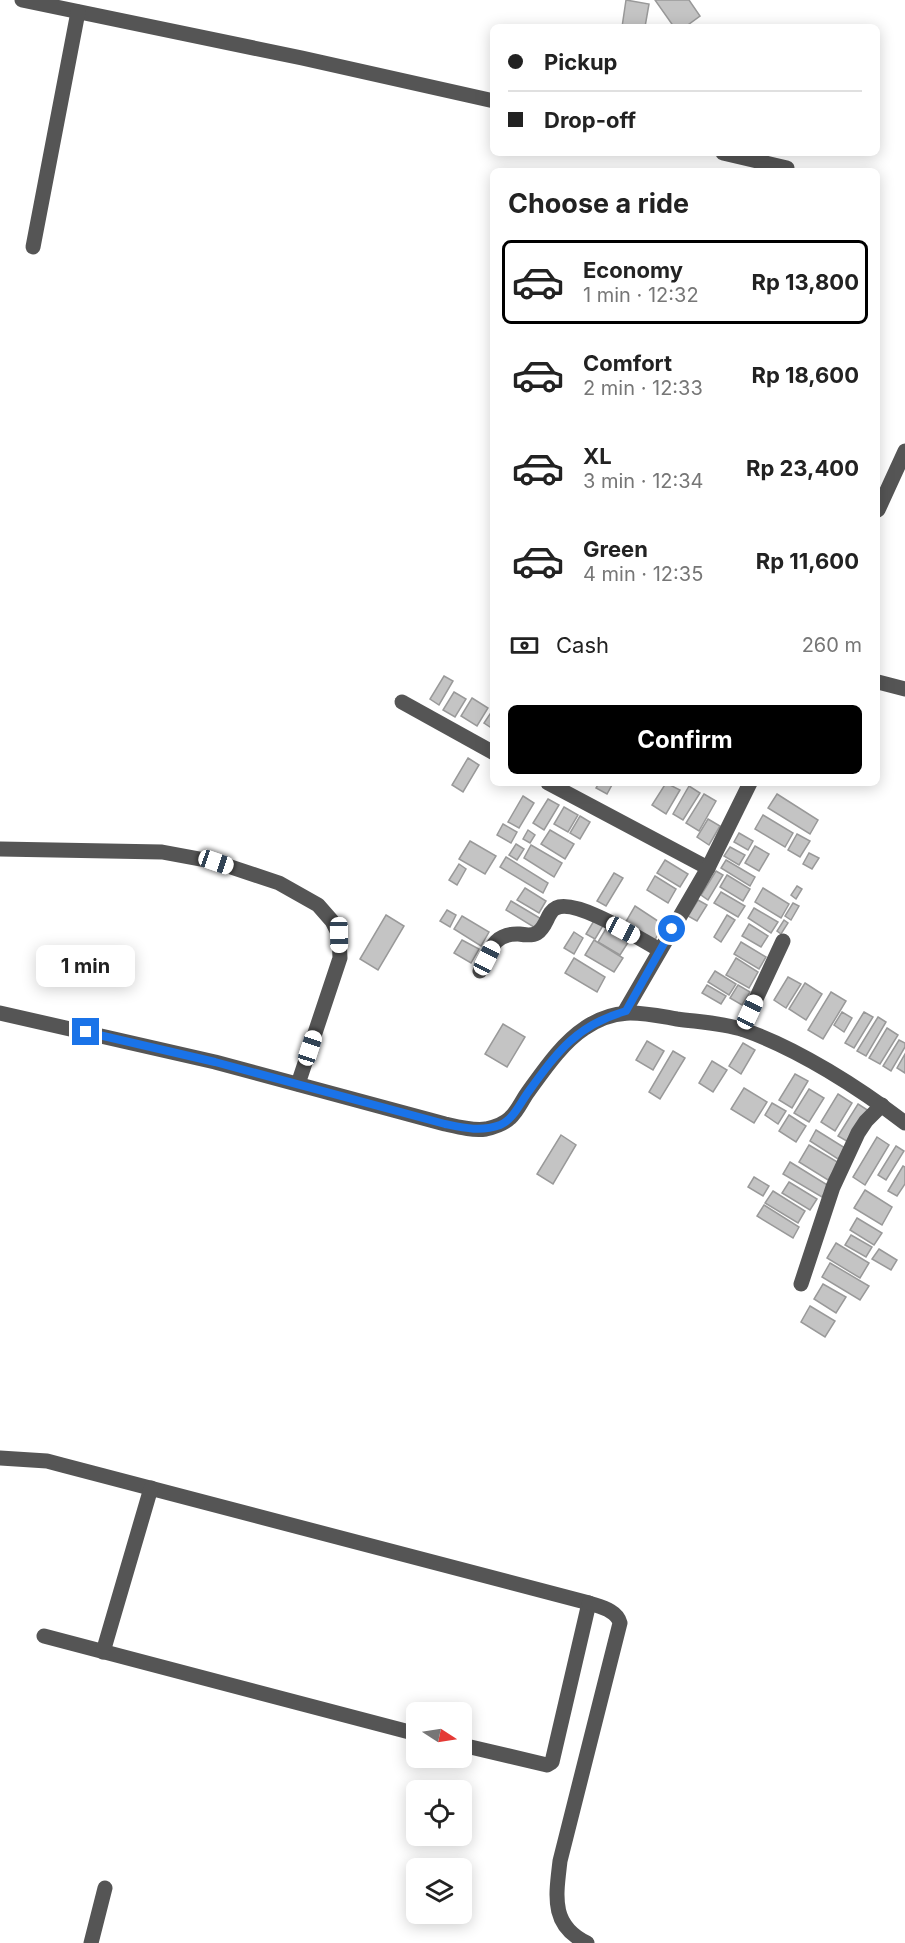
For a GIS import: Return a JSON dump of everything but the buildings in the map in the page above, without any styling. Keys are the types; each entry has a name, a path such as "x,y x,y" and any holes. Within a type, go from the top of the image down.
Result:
{"street":[{"path":"22,0 302,58 490,100"},
{"path":"33,247 78,12"},
{"path":"736,156 787,168"},
{"path":"880,506 905,451"},
{"path":"880,683 905,689"},
{"path":"402,702 490,751"},
{"path":"554,786 708,868"},
{"path":"626,1011 708,868 749,786"},
{"path":"0,849 162,852 216,862 279,884 318,905 332,921 339,935 340,958 298,1084"},
{"path":"480,972 494,945 502,936 508,933 537,933 553,910 563,905 585,909 660,950"},
{"path":"742,1029 783,941"},
{"path":"0,1012 215,1062 445,1124 470,1129 485,1129 501,1125 512,1117 528,1092 566,1043 585,1028 606,1017 626,1011 742,1029 772,1041 800,1055 882,1105 905,1123"},
{"path":"801,1284 833,1187 858,1133 882,1105"},
{"path":"6,1458 47,1461 151,1488 589,1603 612,1612 618,1617 620,1623 560,1862 556,1894 566,1929 576,1938 587,1943"},
{"path":"103,1652 151,1488"},
{"path":"472,1747 548,1766 552,1762 589,1603"},
{"path":"44,1636 406,1731"},
{"path":"91,1943 105,1888"}],"route":[{"path":"86,1032 215,1062 445,1124 470,1129 485,1129 501,1125 512,1117 528,1092 566,1043 585,1028 606,1017 626,1011 672,929"}]}
